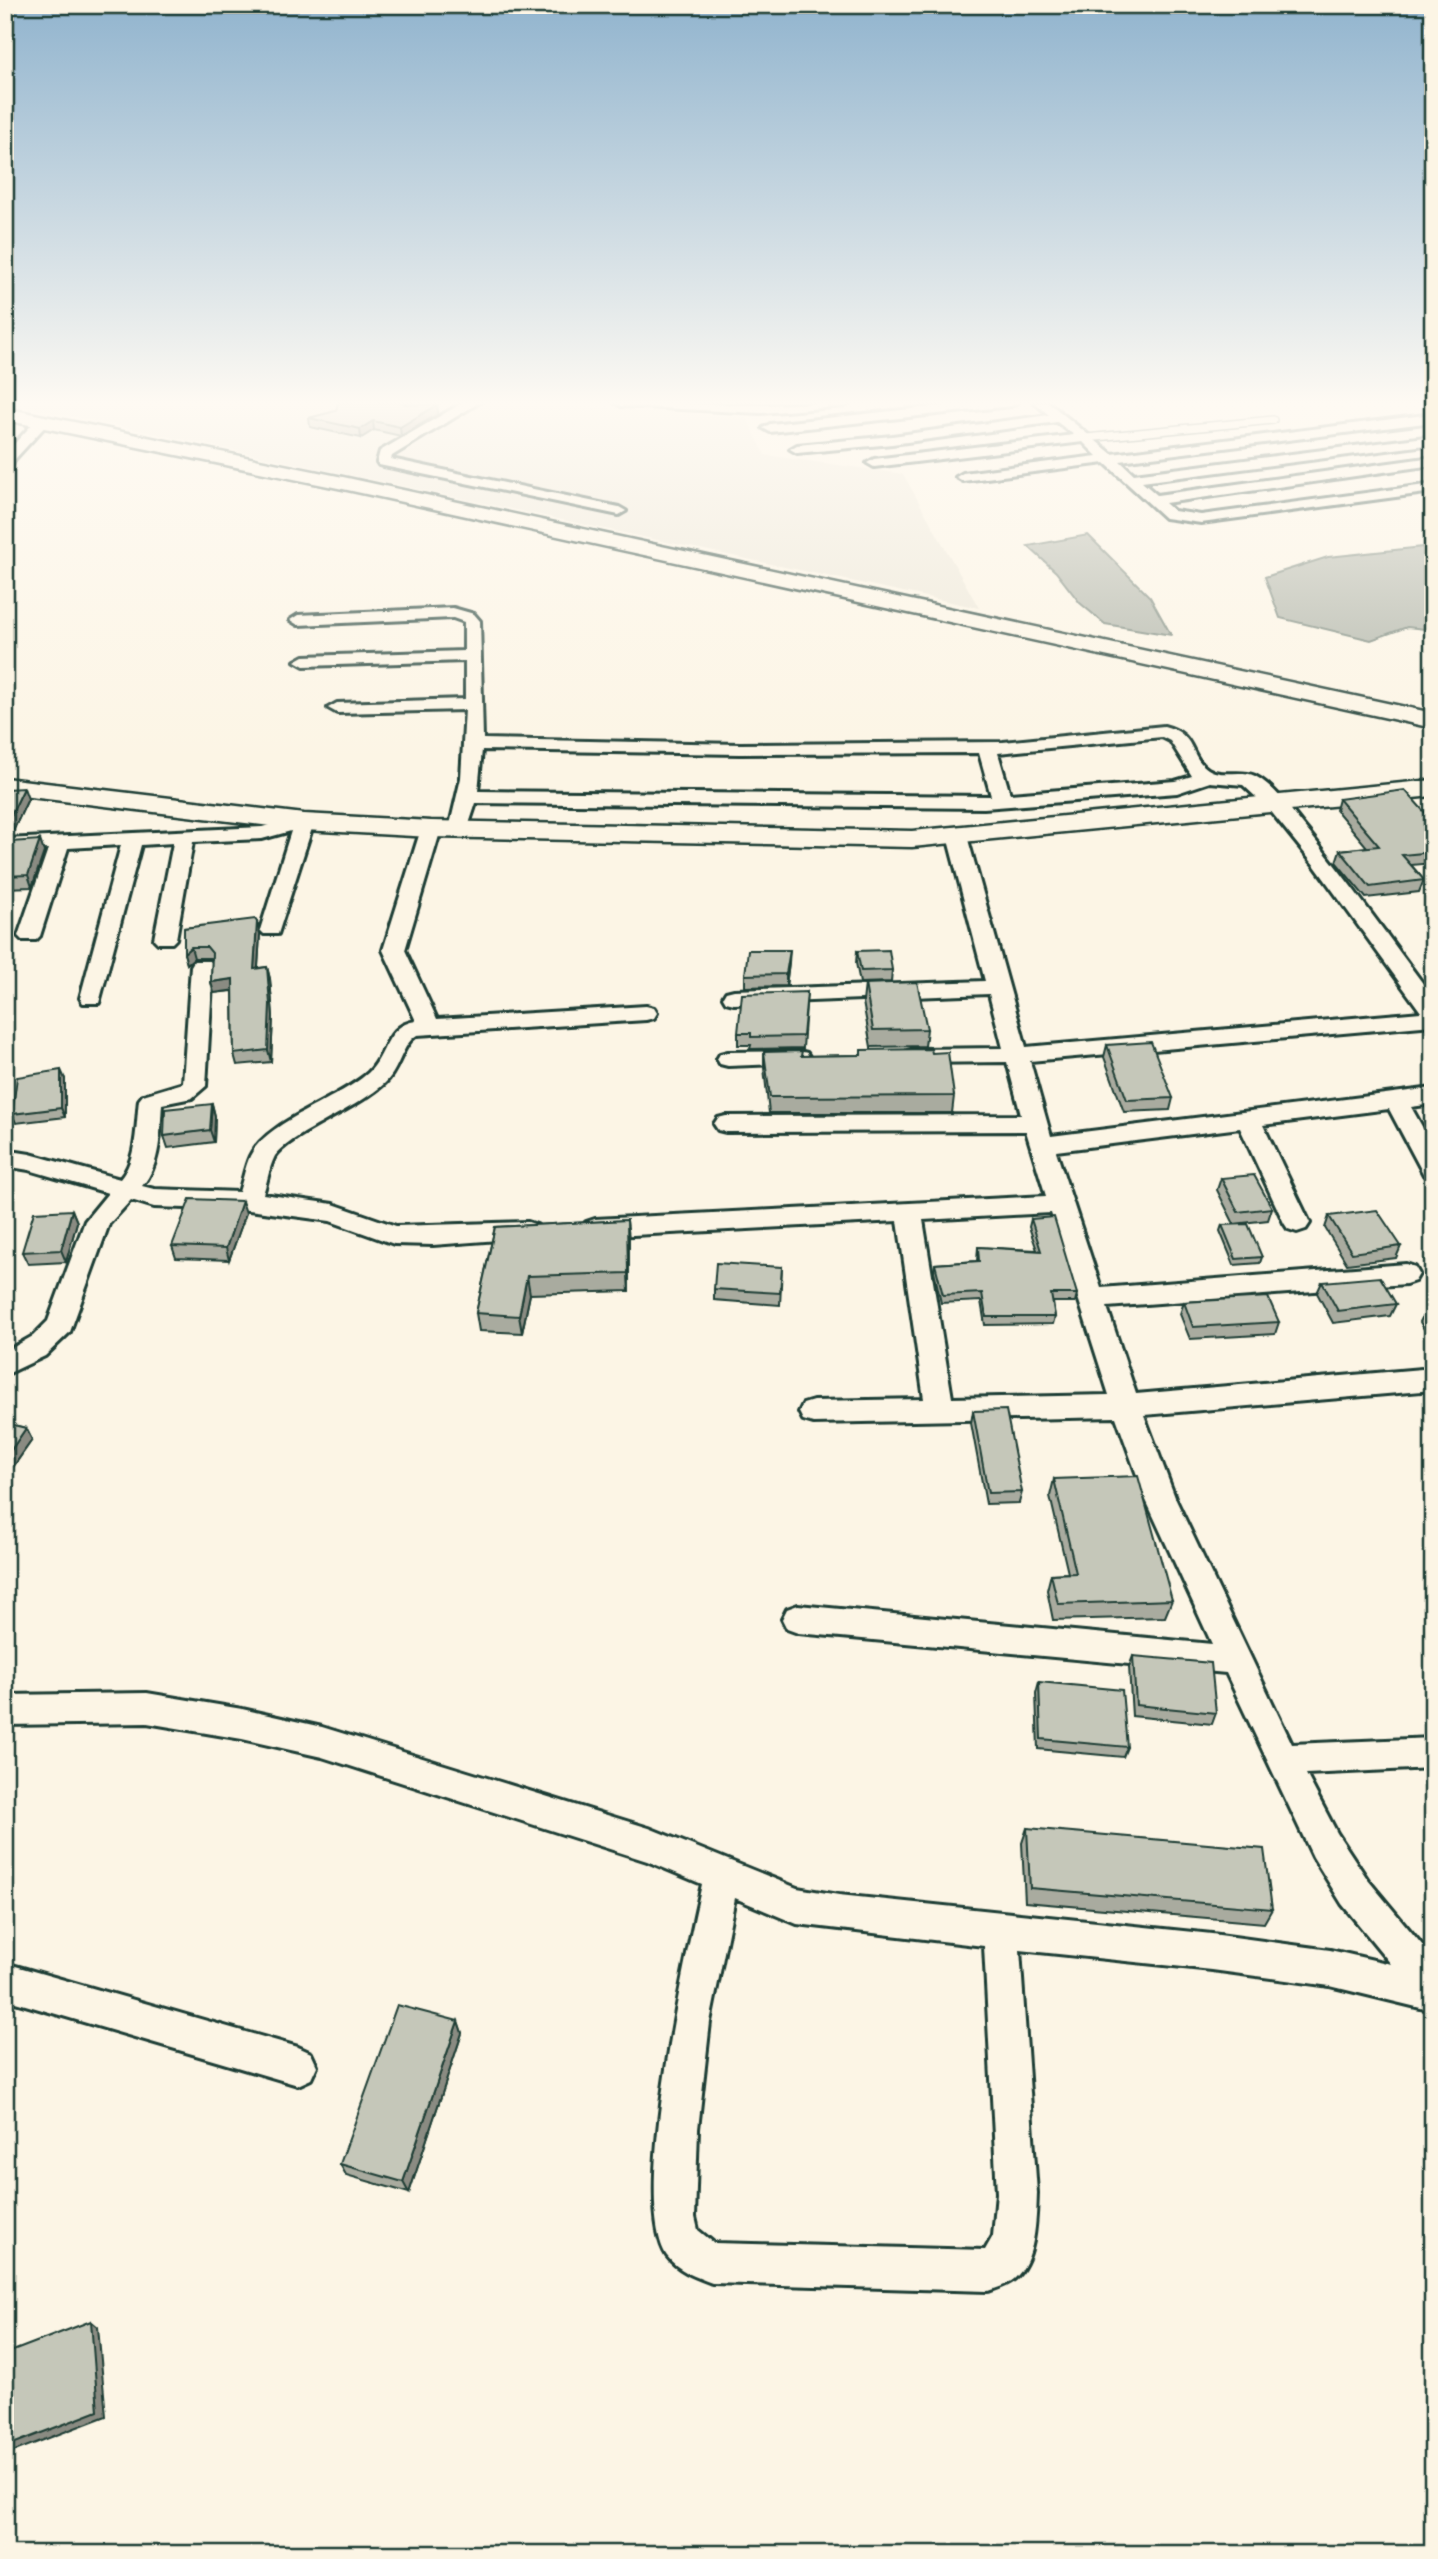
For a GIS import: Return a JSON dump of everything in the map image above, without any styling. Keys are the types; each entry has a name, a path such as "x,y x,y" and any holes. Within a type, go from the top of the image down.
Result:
{"street":[{"path":"515,521 1433,721"},
{"path":"298,620 461,614 472,621 474,744 470,797 459,829"},
{"path":"304,661 472,656"},
{"path":"337,708 473,704"},
{"path":"474,744 740,749 987,747 1164,731 1177,737 1199,772 1208,777"},
{"path":"987,747 1002,801"},
{"path":"470,797 1002,801 1177,788 1208,777 1248,780 1276,805 1322,862 1433,1015"},
{"path":"5,786 303,822 430,829 912,839 1405,792 1428,800"},
{"path":"5,845 262,833 303,822"},
{"path":"271,930 303,822"},
{"path":"429,1025 394,950 430,829"},
{"path":"957,836 1039,1134 1126,1406 1161,1500 1320,1834 1355,1892 1433,1987"},
{"path":"165,939 184,837"},
{"path":"91,998 132,840"},
{"path":"29,936 60,843"},
{"path":"5,1365 53,1336 65,1314 98,1221 138,1175 146,1146 151,1100 157,1096 184,1093 194,1086 202,966"},
{"path":"734,997 997,987"},
{"path":"249,1201 262,1157 276,1139 364,1088 387,1067 397,1040 403,1032 429,1025 646,1013"},
{"path":"893,1057 1017,1055 1433,1015"},
{"path":"728,1059 825,1058"},
{"path":"726,1125 1039,1134 1248,1119 1433,1096"},
{"path":"1396,1101 1433,1169"},
{"path":"1248,1119 1297,1223"},
{"path":"5,1158 30,1162 166,1199 249,1201 333,1213 394,1235 433,1236 1062,1204"},
{"path":"909,1212 940,1409"},
{"path":"1092,1298 1406,1274"},
{"path":"813,1412 1126,1406 1433,1379"},
{"path":"798,1619 1236,1660"},
{"path":"5,1710 147,1708 242,1724 322,1742 649,1845 797,1906 838,1913 1001,1928 1330,1968 1433,1993"},
{"path":"1283,1760 1433,1753"},
{"path":"722,1874 691,2022 679,2129 675,2217 681,2241 692,2254 712,2263 973,2272 992,2270 1005,2257 1014,2235 1017,2193 1001,1928"},
{"path":"5,1982 298,2066"}],"shaded area":[{"path":"570,521 930,521 979,608"},
{"path":"1088,535 1150,597 1171,635 1105,624 1080,603 1056,572 1028,546"},
{"path":"1433,548 1433,630 1407,627 1371,640 1280,618 1265,577 1328,557"}],"building":[{"path":"24,788 9,819 5,819 5,789"},
{"path":"1405,790 1428,816 1433,817 1433,852 1402,855 1424,880 1370,887 1340,850 1379,846 1339,799"},
{"path":"40,840 28,875 5,876 5,854 10,842"},
{"path":"255,919 254,969 267,967 270,1004 268,1050 234,1054 233,979 211,982 212,953 207,947 191,947 184,953 184,928"},
{"path":"748,950 790,950 786,974 745,975"},
{"path":"889,950 892,970 861,971 857,951"},
{"path":"917,982 927,1029 873,1030 865,984"},
{"path":"807,992 803,1036 751,1037 751,1033 738,1033 742,994"},
{"path":"1151,1042 1173,1098 1127,1100 1107,1045"},
{"path":"931,1049 932,1053 948,1052 954,1096 770,1097 764,1052 802,1051 801,1056 861,1055 861,1050"},
{"path":"61,1070 61,1108 12,1114 17,1077"},
{"path":"212,1104 210,1130 164,1136 165,1109"},
{"path":"1254,1175 1272,1208 1238,1212 1221,1178"},
{"path":"190,1199 242,1201 226,1248 172,1246"},
{"path":"72,1210 61,1250 22,1252 34,1212"},
{"path":"1377,1210 1401,1246 1352,1253 1329,1216"},
{"path":"1054,1217 1077,1294 1051,1294 1055,1317 986,1317 982,1293 943,1295 935,1264 979,1261 978,1247 1041,1251 1031,1219"},
{"path":"627,1220 628,1273 527,1276 519,1316 476,1313 495,1227"},
{"path":"1248,1224 1262,1257 1236,1259 1222,1225"},
{"path":"716,1263 782,1267 780,1293 714,1289"},
{"path":"1380,1277 1396,1304 1338,1311 1322,1282"},
{"path":"1268,1297 1279,1322 1193,1327 1184,1302"},
{"path":"1433,1309 1433,1322 1426,1310"},
{"path":"1006,1410 1022,1492 988,1493 973,1411"},
{"path":"5,1423 26,1428 7,1456 5,1455"},
{"path":"1138,1476 1172,1600 1058,1604 1051,1574 1076,1573 1054,1479"},
{"path":"1133,1656 1211,1663 1216,1713 1136,1705"},
{"path":"1039,1682 1122,1690 1127,1747 1041,1739"},
{"path":"1027,1828 1264,1849 1272,1909 1030,1888"},
{"path":"397,2005 458,2021 403,2182 340,2164"},
{"path":"91,2321 98,2411 5,2447 5,2354"}]}
